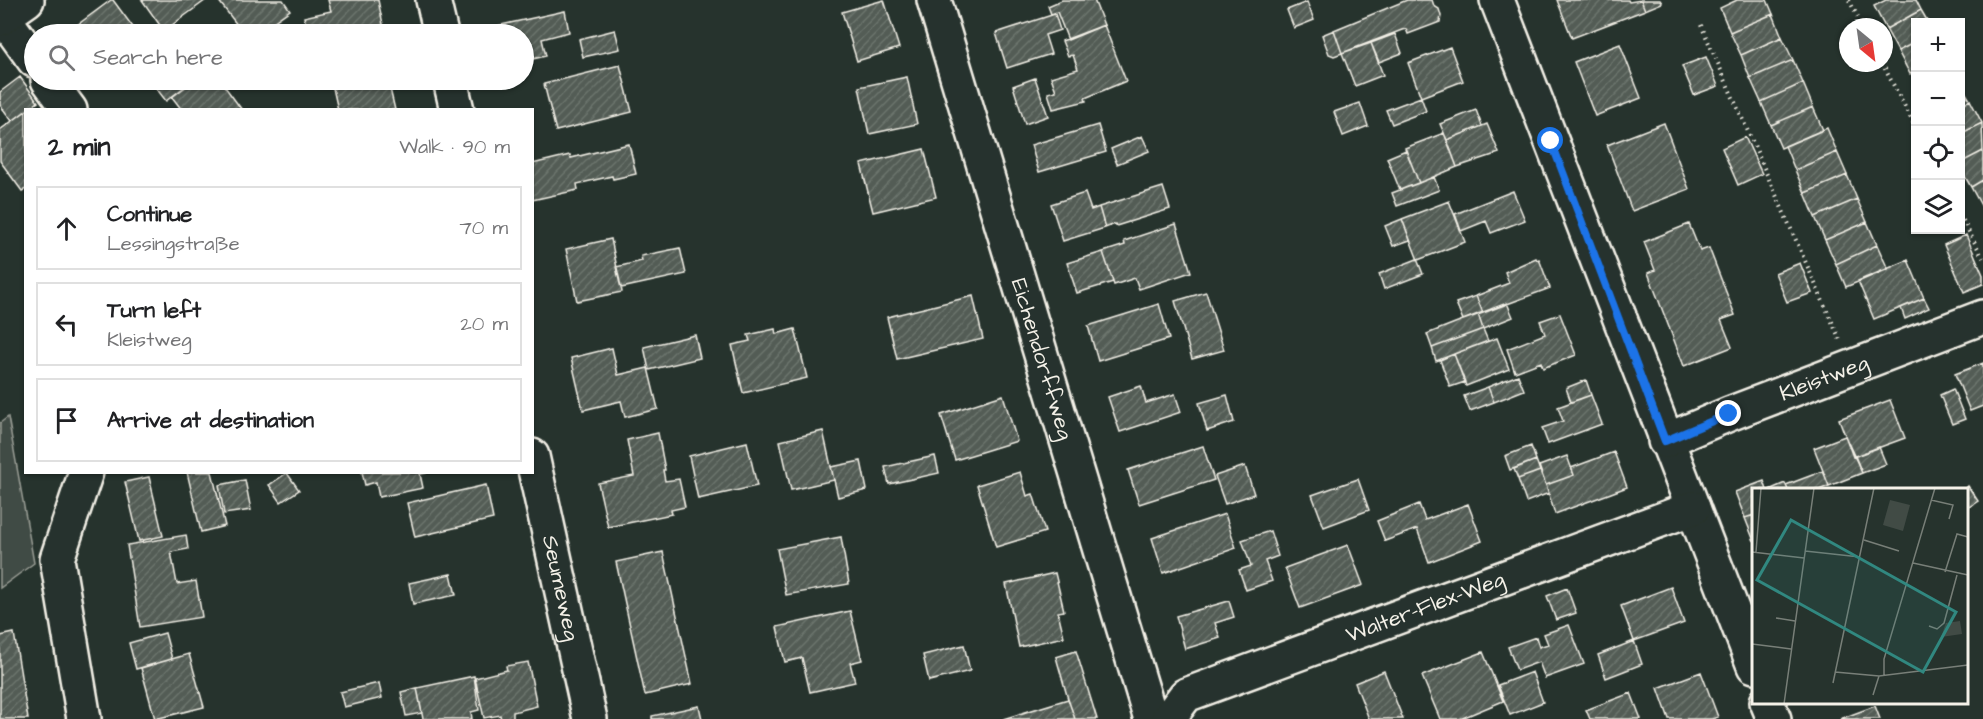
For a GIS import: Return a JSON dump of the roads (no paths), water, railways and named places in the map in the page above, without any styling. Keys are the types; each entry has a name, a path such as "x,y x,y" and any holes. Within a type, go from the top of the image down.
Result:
{"street":[{"path":"433,0 439,24"},
{"name":"Eichendorffweg","path":"934,0 1151,719"},
{"path":"1497,0 1665,441 1752,661"},
{"path":"10,12 24,40"},
{"path":"55,90 69,108"},
{"path":"452,90 457,108"},
{"name":"Kleistweg","path":"1665,441 1983,317"},
{"name":"Seumeweg","path":"534,465 590,719"},
{"path":"84,719 57,559 85,474"},
{"name":"Walter-Flex-Weg","path":"1168,719 1186,695 1693,508"},
{"path":"1768,704 1774,719"}]}
